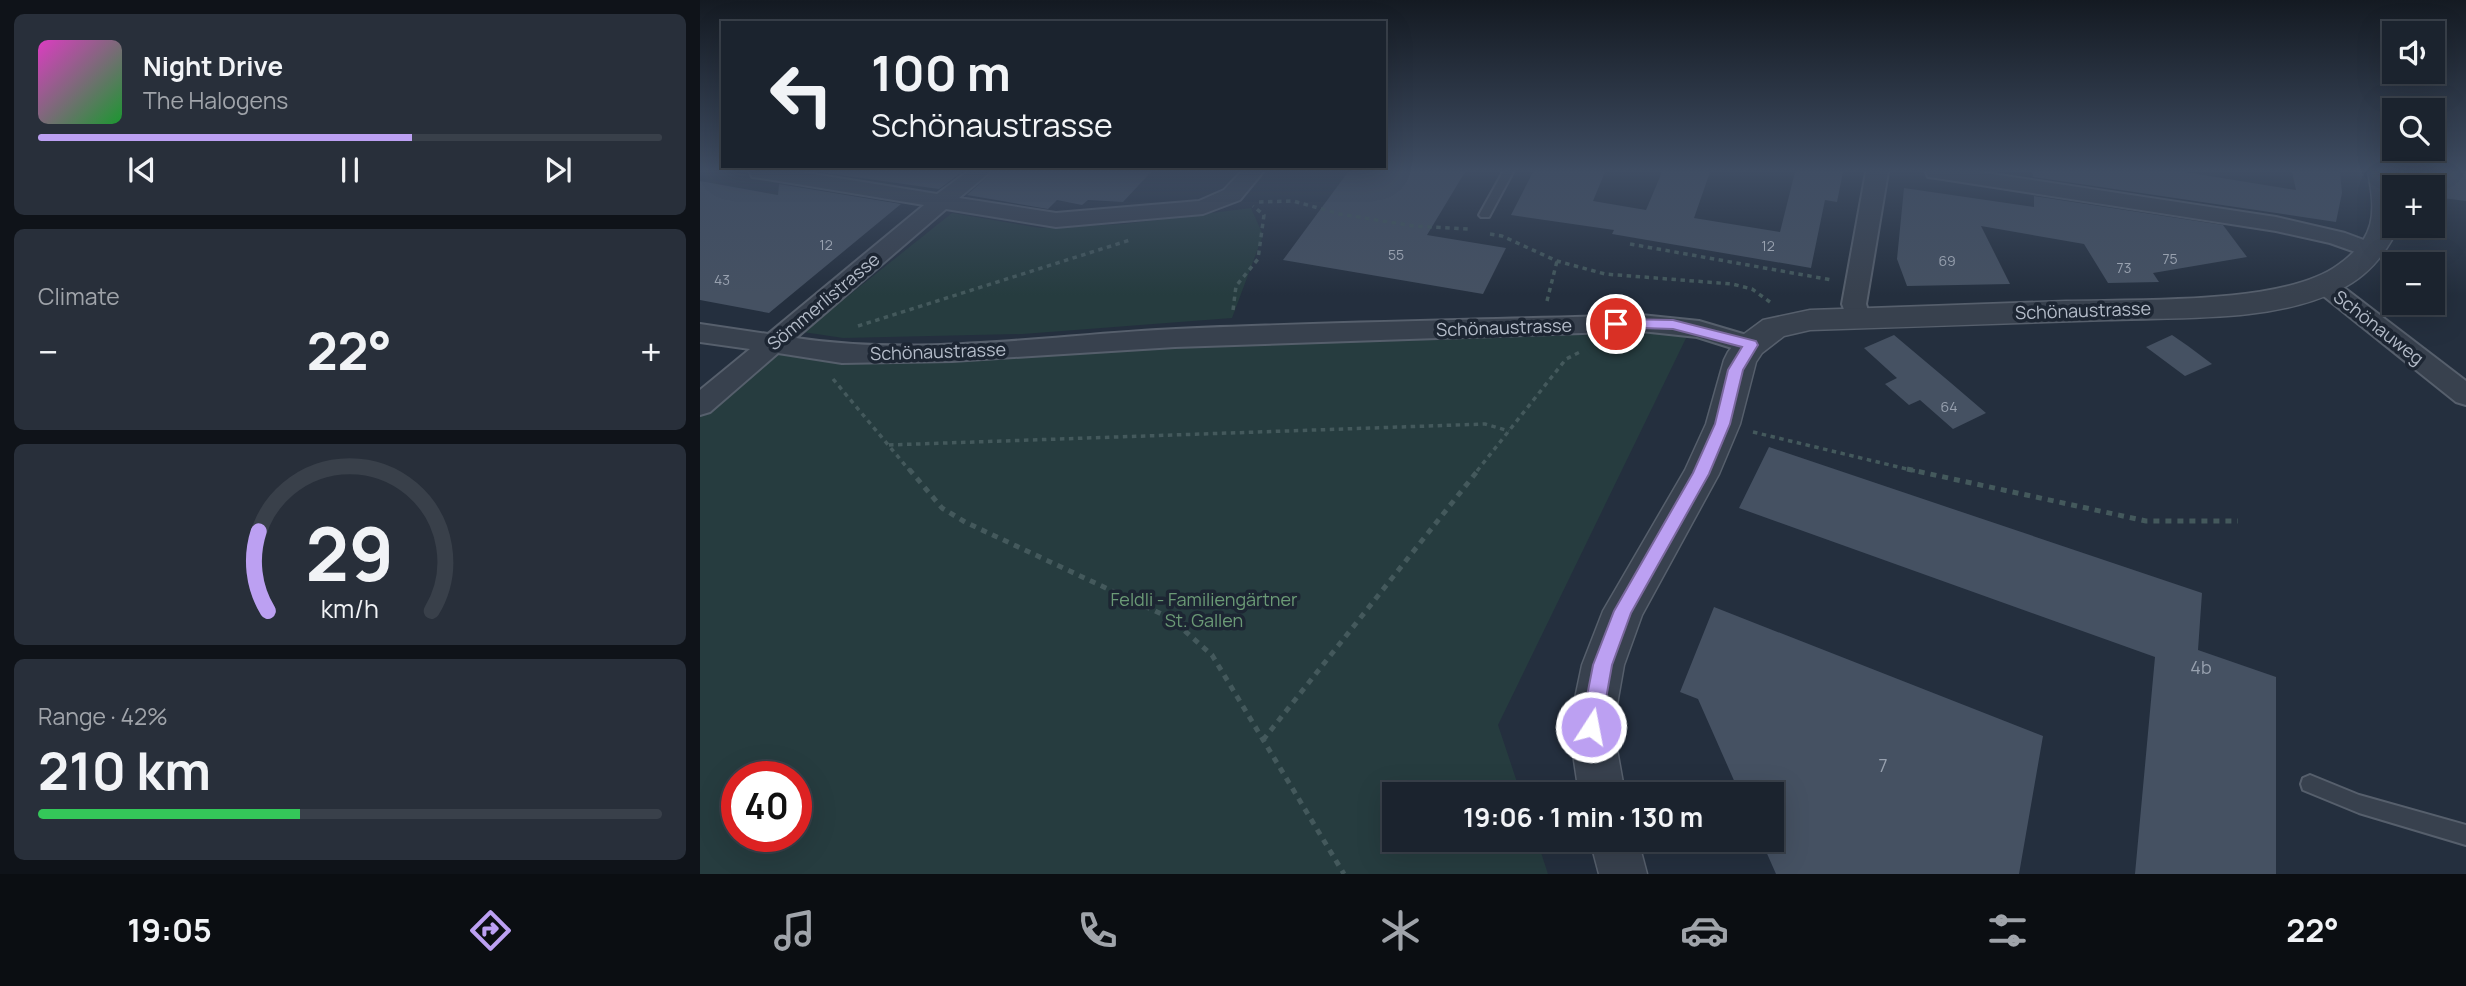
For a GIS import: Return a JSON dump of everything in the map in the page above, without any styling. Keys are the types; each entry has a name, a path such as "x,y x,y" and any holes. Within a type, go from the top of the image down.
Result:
{"street":[{"name":"Sömmerlistrasse","path":"700,405 929,213"},
{"path":"1006,213 1056,220 1151,213"},
{"path":"1857,317 1854,304 1870,213"},
{"path":"2203,213 2276,224 2337,238 2372,251"},
{"name":"Schönaustrasse","path":"700,333 842,354 952,352 1175,338 1641,323 1699,329 1751,345 1774,327 1810,320 2211,306 2273,300 2325,285 2344,276 2372,251 2386,223 2387,213"},
{"name":"Schönauweg","path":"2325,285 2466,396"},
{"path":"1599,782 1591,727 1603,665 1623,611 1701,474 1723,424 1736,370 1751,345"},
{"path":"1617,852 1623,874"}],"lane":[{"path":"2310,784 2359,804 2466,835"}],"path":[{"path":"1232,318 1236,286 1258,259 1264,215 1261,213"},
{"path":"1336,213 1414,226 1475,231"},
{"path":"1489,234 1502,236 1557,261 1605,274 1732,284 1765,296 1776,309"},
{"path":"851,328 1136,238"},
{"path":"1630,244 1857,284"},
{"path":"1545,314 1557,261"},
{"path":"1263,740 1566,359 1587,351"},
{"path":"842,354 830,373 942,508 964,522 1170,618 1212,655 1344,874"},
{"path":"888,445 1485,425 1509,432"},
{"path":"1753,432 1857,458 2146,520 2238,521"}],"green space":[{"path":"952,213 1040,228 1123,224 1213,213 1253,213 1263,235 1232,318 1023,334 843,338 803,332"},
{"name":"Feldli - Familiengärtner St. Gallen","path":"1689,332 1498,725 1517,782 1382,782 1382,852 1541,852 1548,874 700,874 700,405 771,345 842,354"}],"building":[{"path":"700,213 890,213 769,313 700,300"},
{"path":"1318,213 1440,213 1427,235 1506,248 1483,294 1283,260"},
{"path":"1512,213 1696,213 1694,218 1780,232 1785,213 1822,213 1811,268 1612,234 1614,230 1511,215"},
{"path":"1902,213 2143,213 2223,225 2247,257 2153,273 2159,282 2108,283 2084,244 1981,226 2010,284 1907,286 1897,259"},
{"path":"2274,213 2338,213 2336,222"},
{"path":"1894,335 1986,413 1953,429 1920,400 1909,405 1885,384 1897,378 1864,348"},
{"path":"2172,335 2212,364 2185,376 2146,347"},
{"path":"1769,447 2202,593 2198,650 2276,677 2276,874 2135,874 2155,657 1739,508"},
{"path":"1714,607 2043,736 2019,874 1776,874 1766,852 1784,852 1784,782 1735,782 1698,699 1680,692"}],"route":[{"path":"1591,727 1603,665 1623,611 1701,474 1723,424 1736,370 1751,345 1673,324 1616,324"}]}
